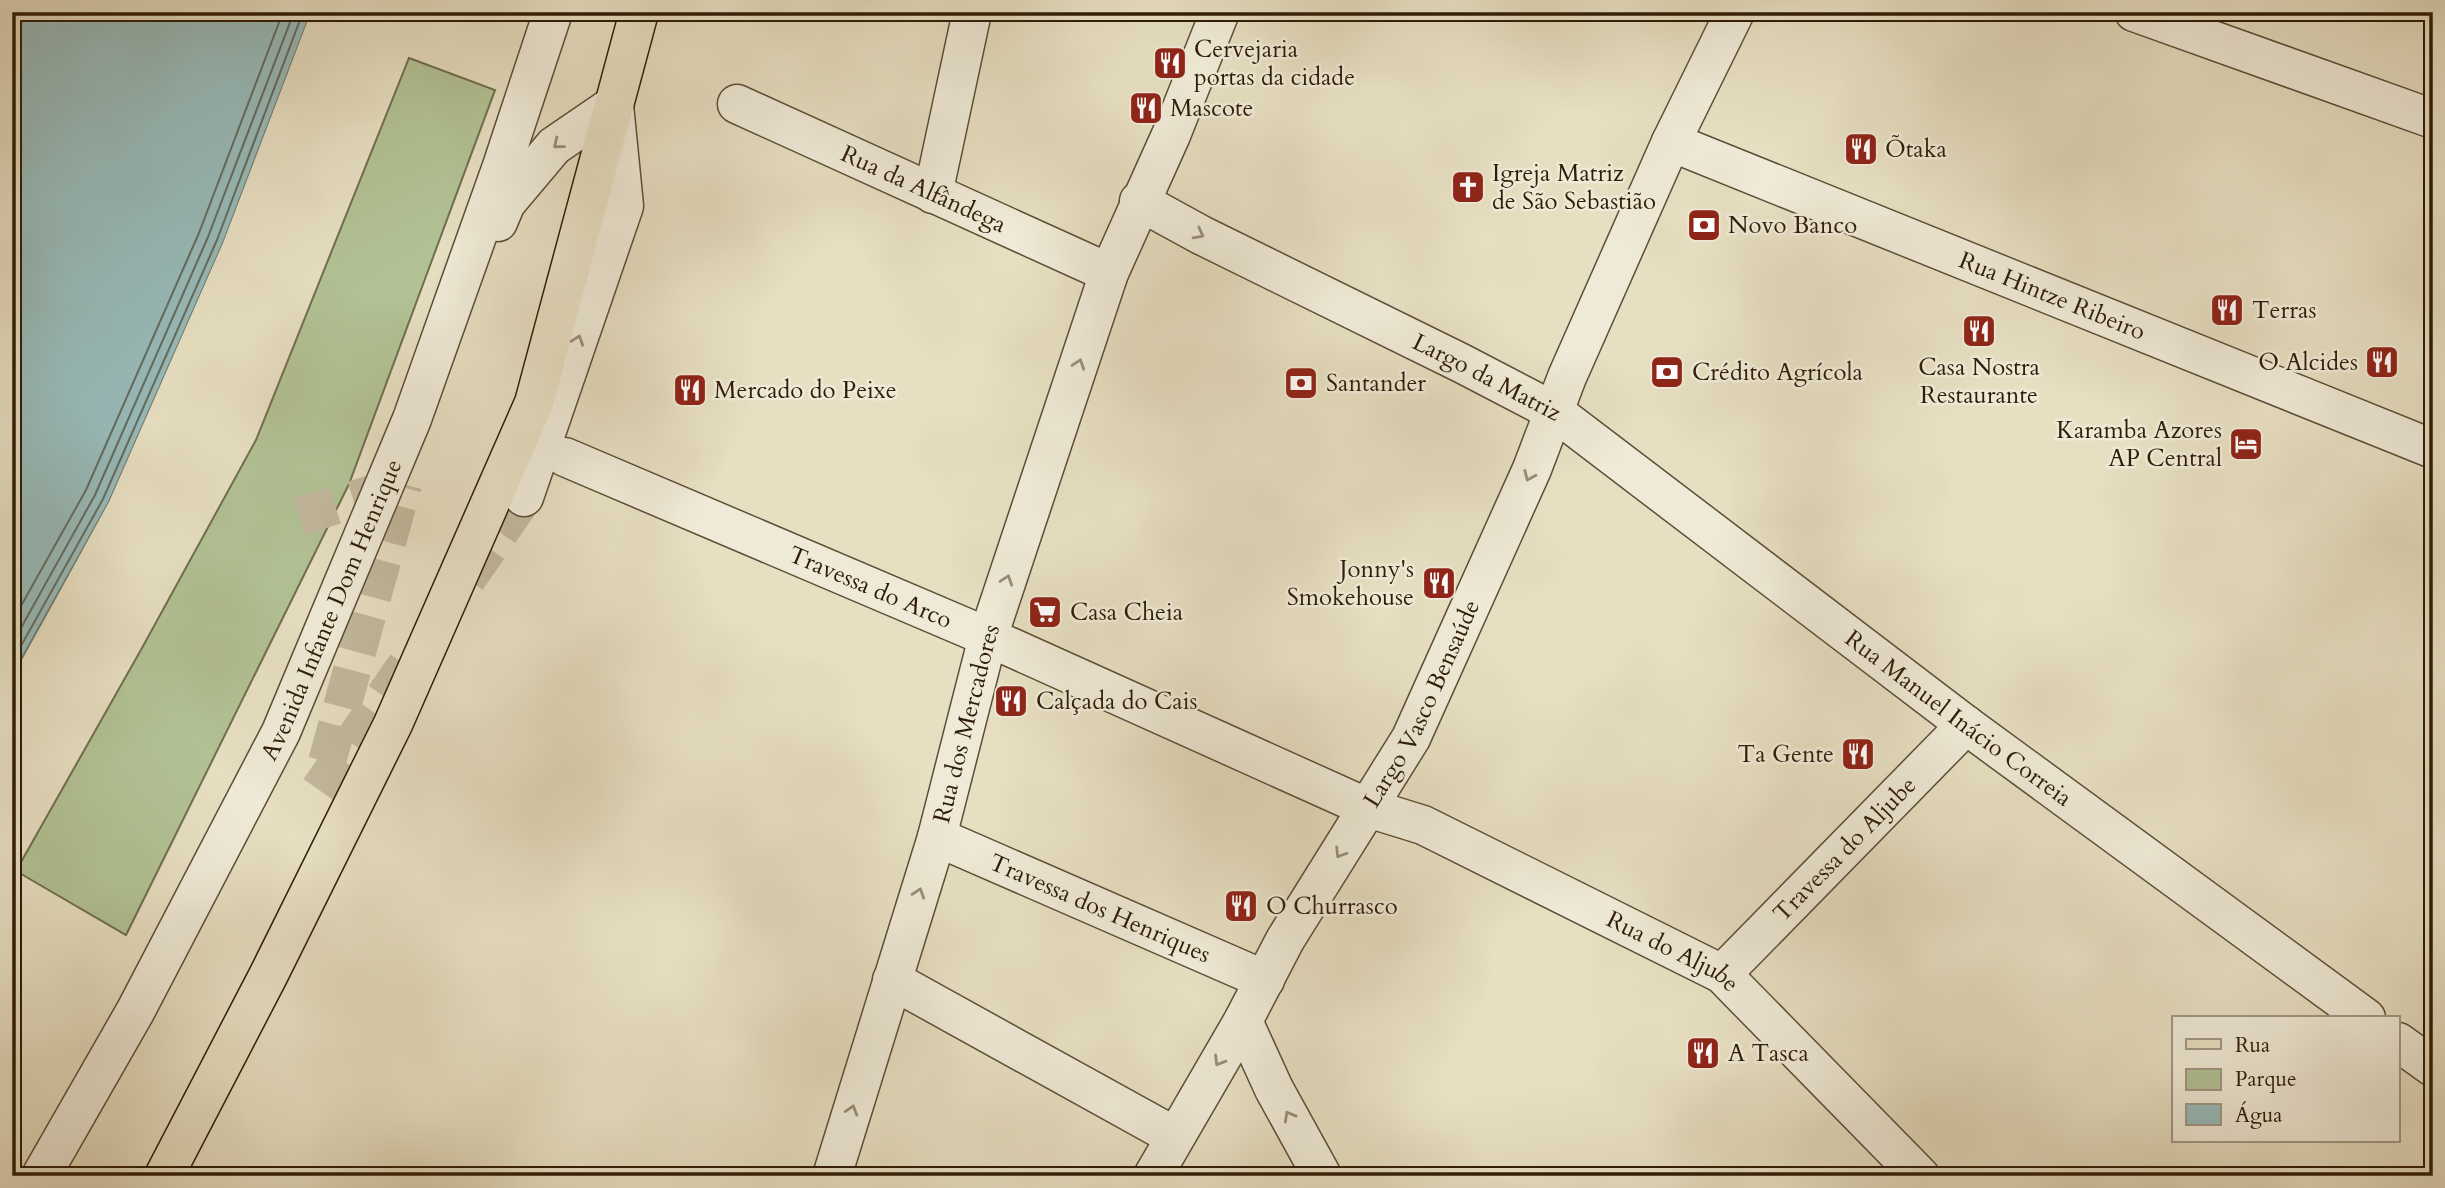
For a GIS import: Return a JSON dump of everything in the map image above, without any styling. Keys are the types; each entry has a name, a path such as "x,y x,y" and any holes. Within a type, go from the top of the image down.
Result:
{"main road":[{"path":"164,1176 269,974 393,724 534,403 639,12"}],"street":[{"name":"Avenida Infante Dom Henrique","path":"41,1176 136,1010 281,732 412,419 502,166 553,12"},
{"path":"933,194 972,12"},
{"path":"1109,273 1139,201 1171,135 1220,12"},
{"name":"Largo da Matriz","path":"1139,201 1200,235 1555,412 1567,377 1671,142 1735,12"},
{"path":"2134,12 2433,119"},
{"name":"Rua da Alfândega","path":"737,104 1109,273"},
{"path":"403,484 506,202 554,146 614,105 624,206 524,497"},
{"name":"Rua Hintze Ribeiro","path":"1671,142 2433,449"},
{"name":"Rua dos Mercadores","path":"832,1176 937,837 988,637 1109,273"},
{"name":"Rua Manuel Inácio Correia","path":"1555,412 1966,725 2363,1016"},
{"name":"Largo Vasco Bensaúde","path":"1153,1176 1243,1021 1285,940 1411,738 1555,412"},
{"name":"Travessa do Arco","path":"565,457 988,637 1368,808"},
{"name":"Travessa do Aljube","path":"1722,974 1966,725"},
{"name":"Rua do Aljube","path":"1368,808 1423,825 1722,974 1920,1176"},
{"name":"Travessa dos Henriques","path":"937,837 1265,980"},
{"path":"892,980 1174,1136"},
{"path":"1243,1021 1274,1089 1322,1176"},
{"path":"2400,1043 2433,1067"}],"green space":[{"path":"409,58 495,90 349,484 126,935 16,871 256,440"}],"water":[{"path":"12,12 311,12 223,243 109,502 12,676"}],"pier":[{"path":"311,12 314,13 226,244 112,504 15,678 12,679 109,502 223,243"}],"tunnel":[{"path":"299,517 403,484"},
{"path":"327,762 403,484"},
{"path":"467,579 524,497"},
{"path":"319,790 414,654"}],"place":[{"name":"Cervejaria portas da cidade","path":"1170,63"},
{"name":"Mascote","path":"1146,108"},
{"name":"Õtaka","path":"1861,149"},
{"name":"Igreja Matriz de São Sebastião","path":"1468,187"},
{"name":"Novo Banco","path":"1704,225"},
{"name":"Terras","path":"2227,310"},
{"name":"Casa Nostra Restaurante","path":"1979,331"},
{"name":"O Alcides","path":"2382,362"},
{"name":"Crédito Agrícola","path":"1667,372"},
{"name":"Santander","path":"1301,383"},
{"name":"Mercado do Peixe","path":"690,390"},
{"name":"Karamba Azores AP Central","path":"2246,444"},
{"name":"Jonny's Smokehouse","path":"1439,583"},
{"name":"Casa Cheia","path":"1045,612"},
{"name":"Calçada do Cais","path":"1011,701"},
{"name":"Ta Gente","path":"1858,754"},
{"name":"O Churrasco","path":"1241,906"},
{"name":"A Tasca","path":"1703,1053"}]}
